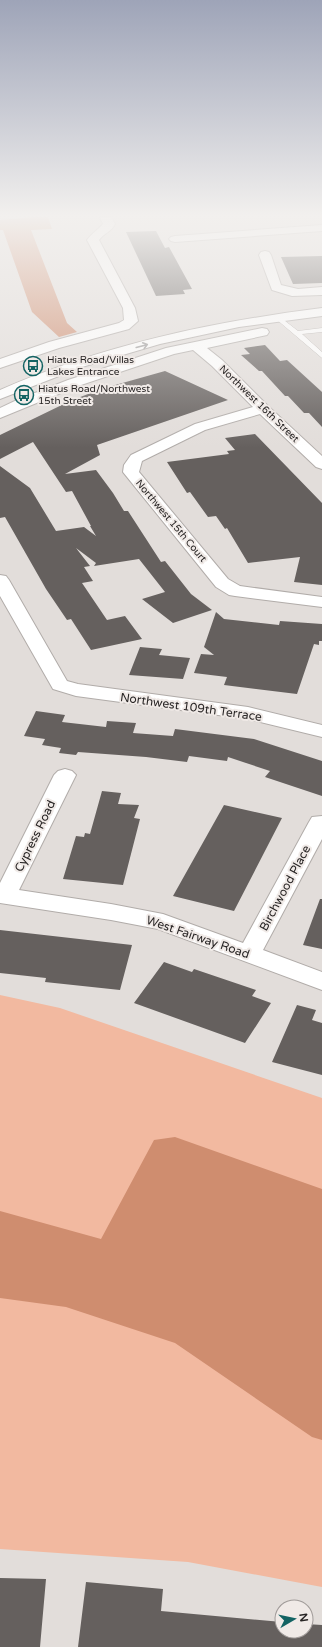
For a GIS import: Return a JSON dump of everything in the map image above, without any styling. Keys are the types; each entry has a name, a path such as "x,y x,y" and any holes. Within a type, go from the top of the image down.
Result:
{"street":[{"path":"0,364 128,324 131,319 129,308 122,294"},
{"path":"3,377 124,338 172,327 287,307 322,304"},
{"path":"0,395 54,372 137,347 210,330 322,312"},
{"path":"0,414 48,393 143,360 195,345 262,332"},
{"name":"Northwest 16th Street","path":"195,345 217,363 263,409 322,464"},
{"path":"0,348 13,359"},
{"path":"3,377 48,393"},
{"name":"Northwest 15th Court","path":"263,409 200,427 136,458 132,465 131,472 222,583 235,591 322,602"},
{"name":"Northwest 109th Terrace","path":"0,580 60,685 76,690 248,713 322,731"},
{"name":"Cypress Road","path":"2,896 65,775"},
{"name":"Birchwood Place","path":"249,953 320,822"},
{"name":"West Fairway Road","path":"2,896 111,912 163,922 322,981"}],"lane":[{"path":"278,318 322,356"},
{"path":"297,333 322,330"}],"shaded area":[{"path":"26,294 56,294 67,323 77,332 59,337 32,312"},
{"path":"0,995 60,1008 322,1098 322,1587 188,1562 0,1549"},
{"path":"175,1137 322,1189 322,1440 312,1437 175,1343 66,1307 0,1298 0,1211 101,1239 154,1140"}],"building":[{"path":"155,294 185,294 156,296"},
{"path":"265,345 280,361 287,360 322,392 322,427 309,413 304,413 288,396 285,396 262,371 259,371 241,355 250,354 244,348"},
{"path":"165,371 228,400 97,445 100,455 65,474 96,470 124,511 128,511 161,562 165,561 191,594 212,610 173,623 142,599 165,592 139,559 94,566 96,563 76,548 90,566 84,567 93,581 82,583 107,620 125,616 142,639 91,650 71,619 67,620 46,589 5,517 0,518 0,466 30,488 56,531 84,527 96,536 72,491 66,492 33,442 0,459 0,435 70,401 101,389"},
{"path":"255,434 322,503 322,585 294,582 300,557 248,563 227,528 225,529 216,516 208,517 190,492 187,493 167,462 229,454 227,451 235,450 225,438"},
{"path":"216,612 224,619 279,625 280,621 322,624 322,641 319,641 319,645 314,644 297,694 224,685 227,677 194,673 201,654 214,655 204,647"},
{"path":"140,647 162,649 159,655 190,658 183,679 129,675"},
{"path":"36,711 65,715 62,722 106,727 107,721 136,723 133,733 173,736 175,729 254,739 322,761 322,796 265,777 270,771 228,757 227,761 189,756 187,762 146,757 78,752 76,755 59,753 61,748 42,745 45,739 24,736"},
{"path":"102,791 121,793 118,804 139,805 134,818 140,819 123,885 63,879 76,836 84,837 85,833 90,834"},
{"path":"224,805 282,818 234,911 173,896"},
{"path":"320,899 322,899 322,949 303,945"},
{"path":"0,930 132,945 120,990 45,982 46,978 0,973"},
{"path":"164,962 192,972 194,969 256,990 252,996 271,1003 245,1043 134,1003"},
{"path":"297,1005 316,1010 312,1020 322,1023 322,1075 272,1062"},
{"path":"0,1578 46,1579 40,1647 0,1647"},
{"path":"86,1582 163,1589 161,1611 274,1621 274,1639 314,1639 314,1624 322,1625 322,1647 78,1647"}],"place":[{"name":"Hiatus Road/Villas Lakes Entrance","path":"33,366"},
{"name":"Hiatus Road/Northwest 15th Street","path":"24,395"}]}
